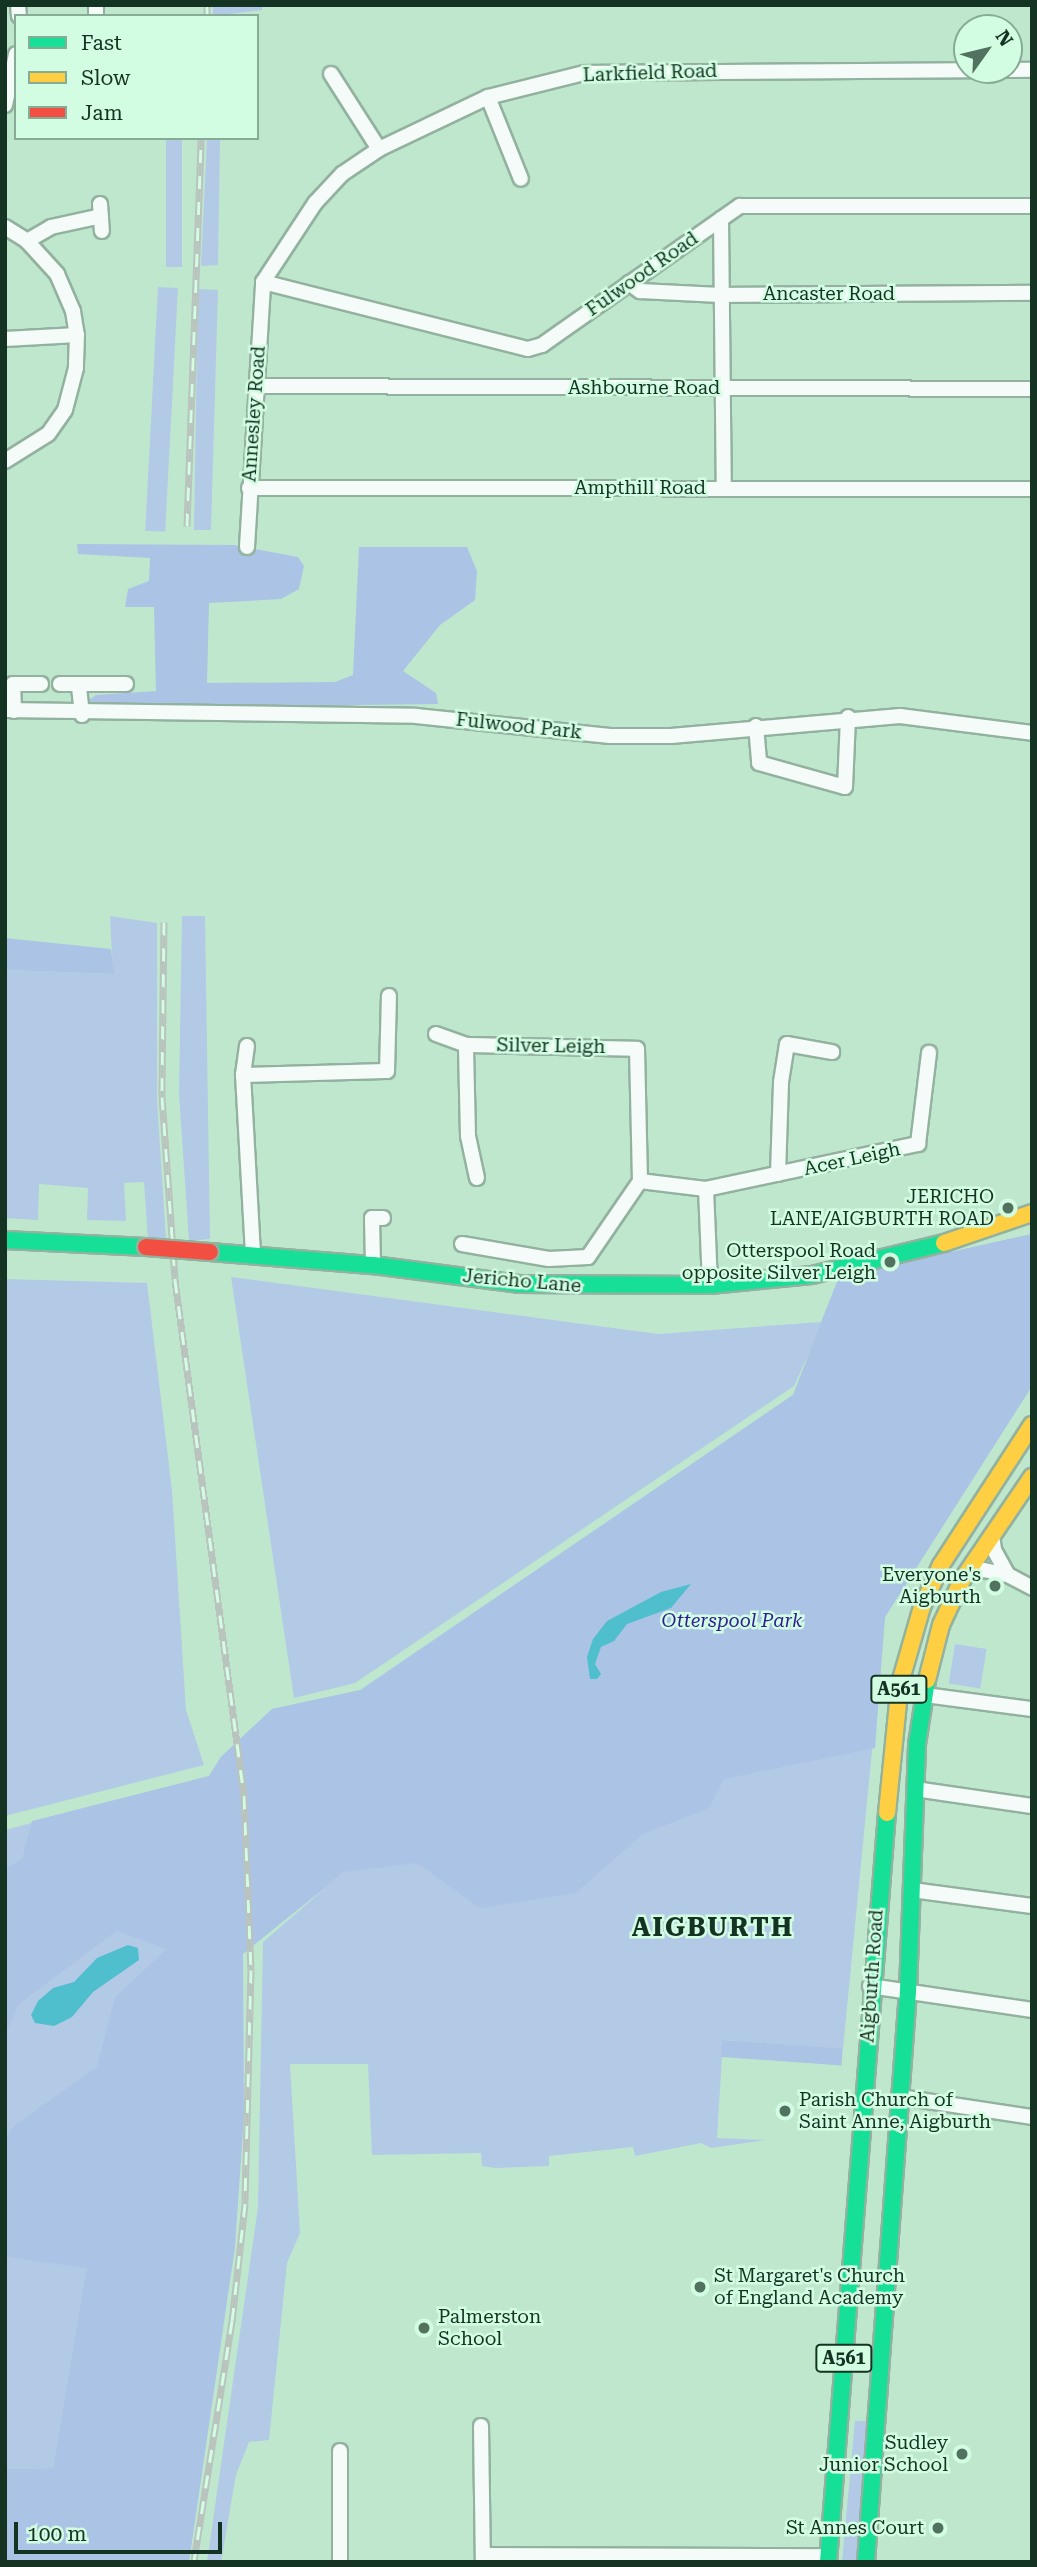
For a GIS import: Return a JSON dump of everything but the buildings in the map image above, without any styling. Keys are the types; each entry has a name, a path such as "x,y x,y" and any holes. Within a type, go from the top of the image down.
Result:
{"main road":[{"name":"Jericho Lane","path":"5,1240 146,1247 373,1265 519,1284 710,1285 812,1275 969,1237 1032,1213"},
{"name":"Aigburth Road","path":"828,2559 870,1986 893,1726 922,1606 959,1531 1032,1425"},
{"name":"Aigburth Road","path":"866,2562 908,1991 915,1789 925,1695 942,1625 962,1580 992,1532 1031,1480"}],"street":[{"path":"5,105 13,64"},
{"name":"Larkfield Road","path":"263,282 315,203 342,174 379,149 488,97 584,73 1032,70"},
{"path":"331,74 379,149"},
{"path":"488,97 521,178"},
{"name":"Fulwood Road","path":"263,282 528,349 542,345 740,206 1032,206"},
{"path":"27,241 51,227 101,217"},
{"path":"721,219 724,488"},
{"path":"5,227 27,241 57,274 73,311 77,335 76,368 65,410 48,434 5,461"},
{"name":"Annesley Road","path":"247,547 263,282"},
{"name":"Ancaster Road","path":"629,283 640,292 720,295 1032,293"},
{"path":"5,339 77,335"},
{"name":"Ashbourne Road","path":"256,386 1032,388"},
{"name":"Ampthill Road","path":"249,488 1032,489"},
{"path":"9,710 13,684 41,684"},
{"path":"60,684 126,684"},
{"path":"79,684 82,715"},
{"name":"Fulwood Park","path":"9,710 82,715 416,716 610,736 671,736 848,717 900,716 1032,733"},
{"path":"756,726 759,763 845,787 848,717"},
{"path":"243,1075 387,1071 390,996"},
{"path":"436,1034 466,1045 468,1136 477,1178"},
{"name":"Acer Leigh","path":"778,1174 780,1082 787,1044 832,1052"},
{"path":"247,1045 243,1075 253,1255"},
{"name":"Silver Leigh","path":"466,1045 638,1049 640,1181"},
{"name":"Acer Leigh","path":"706,1189 918,1144 929,1053"},
{"path":"462,1244 549,1259 588,1257 640,1181 706,1189 710,1285"},
{"path":"372,1217 373,1265"},
{"path":"992,1532 994,1550 1008,1575"},
{"path":"962,1580 978,1570 1008,1575 1032,1588"},
{"path":"925,1695 1032,1709"},
{"path":"915,1789 1032,1806"},
{"path":"912,1890 1032,1906"},
{"path":"870,1986 1032,2010"},
{"path":"900,2097 1032,2117"},
{"path":"481,2426 483,2559 828,2559"},
{"path":"340,2451 340,2562"}],"green space":[{"path":"213,5 262,5 262,10 213,14"},
{"path":"166,140 182,140 182,267 166,267"},
{"path":"207,140 220,140 218,265 201,266"},
{"path":"158,287 178,288 165,532 145,531"},
{"path":"198,289 218,290 211,530 194,530"},
{"path":"77,544 234,545 298,557 304,566 299,589 281,599 209,603 207,683 335,682 353,675 359,547 467,547 477,571 475,600 440,625 403,671 436,693 438,704 92,708 88,701 96,695 156,691 154,607 125,607 128,589 149,581 150,558 78,554"},
{"path":"110,916 157,923 157,1099 166,1240 148,1239 144,1182 124,1183 126,1221 87,1220 88,1188 39,1184 38,1220 5,1218 5,970 113,974"},
{"path":"182,916 205,916 210,1239 189,1241 179,1094"},
{"path":"5,938 111,949 114,974 5,970"},
{"path":"1032,1234 1032,1386 885,1617 843,2049 723,2040 717,2138 765,2140 711,2148 701,2143 635,2156 633,2147 549,2156 549,2166 495,2168 482,2166 481,2153 372,2155 368,2064 290,2064 300,2233 287,2263 269,2440 249,2442 236,2475 221,2562 207,2562 258,2207 263,1942 323,1890 242,1954 5,2198 5,1830 209,1776 221,1757 272,1709 360,1690 793,1395 812,1347 794,1386 355,1683 294,1698 231,1277 658,1334 821,1322 839,1277"},
{"name":"Otterspool Park","path":"1032,1234 1032,1386 885,1617 875,1748 724,1779 709,1808 643,1834 576,1893 480,1908 417,1863 343,1872 243,1954 244,2115 235,2247 189,2562 5,2562 5,2469 53,2468 87,2268 5,2257 5,2140 12,2127 97,2067 115,1997 167,1949 116,1931 19,2004 5,2035 5,1869 22,1859 32,1821 209,1776 221,1757 272,1709 361,1690 793,1395 839,1277"},
{"path":"5,1279 147,1283 172,1490 186,1710 204,1765 5,1816"},
{"path":"955,1644 987,1649 980,1689 949,1684"},
{"path":"722,2040 843,2048 842,2065 721,2057"},
{"path":"5,2257 88,2267 53,2468 5,2469"},
{"path":"855,2421 873,2421 863,2562 842,2562"}],"shaded area":[{"path":"691,1584 671,1608 627,1624 614,1641 601,1647 595,1664 601,1674 597,1679 590,1679 587,1657 593,1639 607,1621 661,1592"},
{"path":"128,1945 138,1948 139,1960 93,1992 72,2017 54,2026 35,2023 31,2015 38,2001 53,1988 74,1982 97,1958"}],"railway":[{"path":"207,5 207,14"},
{"path":"187,526 201,140"},
{"path":"164,922 162,1097 175,1280 244,1796 251,1970 245,2204 232,2321 194,2562"}],"traffic: fast":[{"path":"5,1240 146,1247"},
{"path":"210,1252 373,1265 519,1284 710,1285 812,1275 944,1243"},
{"path":"866,2562 908,1991 917,1744 927,1680"},
{"path":"828,2562 887,1813"}],"traffic: slow":[{"path":"944,1243 1032,1213"},
{"path":"887,1813 900,1683 922,1607 941,1565 1032,1425"},
{"path":"927,1680 941,1625 962,1580 1032,1477"}],"traffic: jam":[{"path":"146,1247 210,1252"}],"place":[{"name":"JERICHO LANE/AIGBURTH ROAD","path":"1008,1208"},
{"name":"Otterspool Road opposite Silver Leigh","path":"890,1262"},
{"name":"Everyone's Aigburth","path":"995,1586"},
{"name":"Parish Church of Saint Anne, Aigburth","path":"785,2111"},
{"name":"St Margaret's Church of England Academy","path":"700,2287"},
{"name":"Palmerston School","path":"424,2328"},
{"name":"Sudley Junior School","path":"962,2454"},
{"name":"St Annes Court","path":"938,2528"}],"district":[{"name":"AIGBURTH","path":"713,1928"}]}
